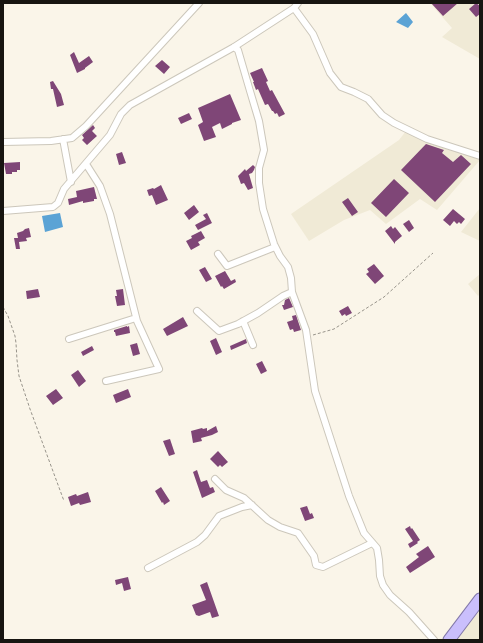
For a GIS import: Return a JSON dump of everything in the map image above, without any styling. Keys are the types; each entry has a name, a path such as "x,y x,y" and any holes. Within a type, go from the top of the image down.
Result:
{"highway":[{"path":"449,640 480,599"}],"street":[{"path":"3,142 51,141 72,138 86,126 199,3"},
{"path":"3,212 53,207 58,203 64,189 110,135 121,114 130,105 234,47 296,6 313,34 330,73 341,87 368,99 382,115 394,123 427,139 480,156"},
{"path":"234,47 238,50 259,121 264,150 259,168 259,183 263,209 276,247 280,256 288,267 291,278 292,292 306,330 315,391 350,496 364,533 377,548 380,576 383,585 390,595 434,640"},
{"path":"63,139 71,182"},
{"path":"86,164 100,186 110,214 136,318 159,368 106,381"},
{"path":"218,254 227,266 276,247"},
{"path":"197,311 219,331 238,324 292,292"},
{"path":"69,339 136,318"},
{"path":"243,321 253,345"},
{"path":"215,479 226,490 244,498 268,520 280,527 298,534 314,556 316,565 323,567 372,543"},
{"path":"148,568 196,542 205,535 219,516 242,507 252,505"}],"path":[{"path":"307,336 334,329 384,297 433,253"},
{"path":"3,307 15,336 19,376 64,501"}],"shaded area":[{"path":"430,3 480,3 480,59 442,37 452,28"},
{"path":"406,131 480,160 437,210 420,199 386,224 370,210 344,220 309,241 291,214 399,140"},
{"path":"480,208 480,241 461,232"},
{"path":"480,274 480,294 478,296 468,284"},
{"path":"480,606 480,640 454,640"}],"water":[{"path":"406,13 413,22 408,28 396,22"},
{"path":"60,213 63,227 45,232 42,216"}],"building":[{"path":"431,3 458,3 443,16"},
{"path":"476,3 480,6 480,14 476,17 469,9"},
{"path":"74,52 79,63 89,56 93,62 85,69 77,73 70,55"},
{"path":"162,60 170,67 164,74 155,66"},
{"path":"262,68 268,81 266,82 270,91 272,90 285,114 279,117 277,113 275,114 272,111 268,104 265,105 253,82 250,73"},
{"path":"53,81 61,94 64,105 57,107 53,89 51,89 50,82"},
{"path":"230,94 241,120 222,129 220,123 212,127 216,137 204,141 198,125 203,122 198,108"},
{"path":"189,113 192,119 181,124 178,118"},
{"path":"93,125 95,128 92,131 97,136 87,145 82,140 84,138 82,135"},
{"path":"426,144 444,150 442,153 453,162 461,155 471,164 435,202 401,170"},
{"path":"122,152 126,163 119,165 116,154"},
{"path":"20,162 20,170 17,170 17,172 12,172 12,174 6,174 4,163"},
{"path":"253,165 255,167 254,170 249,174 253,188 248,190 244,183 241,184 238,176 245,169 246,171"},
{"path":"394,179 409,193 386,217 371,203"},
{"path":"161,185 168,200 156,205 152,195 149,196 147,190 154,189"},
{"path":"94,187 97,199 94,199 94,201 83,203 83,201 69,205 68,199 77,197 76,191"},
{"path":"348,198 358,212 352,216 342,202"},
{"path":"194,205 199,212 189,220 184,213"},
{"path":"453,209 465,219 461,224 459,222 457,224 454,221 450,226 443,220"},
{"path":"207,213 212,223 198,230 195,225 206,219 203,215"},
{"path":"409,220 414,228 409,232 403,224"},
{"path":"391,226 393,229 395,227 402,236 395,242 395,244 385,231"},
{"path":"29,228 31,237 26,238 27,241 19,242 20,249 16,249 14,238 18,238 17,233"},
{"path":"201,231 205,238 198,242 200,245 191,250 186,241 192,238 191,236"},
{"path":"374,264 384,276 375,284 366,274 369,272 367,269"},
{"path":"205,267 212,279 206,282 199,270"},
{"path":"225,271 231,281 235,279 236,282 224,289 222,286 221,287 215,276"},
{"path":"38,289 40,297 27,299 26,291"},
{"path":"123,289 125,305 117,306 115,296 117,296 116,290"},
{"path":"289,298 293,307 284,310 282,305 284,305 285,300"},
{"path":"348,306 352,313 342,316 339,311"},
{"path":"296,315 301,330 294,332 293,329 290,330 287,322 293,320 292,316"},
{"path":"183,317 188,326 167,336 163,329"},
{"path":"129,326 130,333 116,336 114,330"},
{"path":"216,338 222,352 216,355 210,341"},
{"path":"246,339 247,343 231,350 230,346"},
{"path":"137,343 140,354 133,356 130,345"},
{"path":"92,346 94,350 83,356 81,352"},
{"path":"262,361 267,371 261,374 256,364"},
{"path":"78,370 86,381 79,387 71,375"},
{"path":"56,389 63,398 53,405 46,396"},
{"path":"128,389 131,397 116,403 113,395"},
{"path":"216,426 218,432 201,438 202,441 193,443 191,431 207,428 207,431"},
{"path":"170,439 175,454 169,456 163,441"},
{"path":"218,451 228,462 222,467 220,465 218,467 210,459"},
{"path":"197,470 201,482 207,480 210,488 213,487 215,492 202,498 193,472"},
{"path":"161,487 170,501 164,505 155,491"},
{"path":"88,492 91,502 80,505 79,503 71,506 68,497 76,494 77,496"},
{"path":"307,506 310,514 312,513 314,518 305,521 300,508"},
{"path":"410,526 420,540 410,548 408,544 413,541 405,529"},
{"path":"428,546 435,557 410,573 406,567 419,557 416,554"},
{"path":"128,577 131,589 124,591 122,583 116,585 115,580"},
{"path":"207,582 219,616 212,618 210,612 199,616 196,615 192,605 206,600 200,585"}]}
